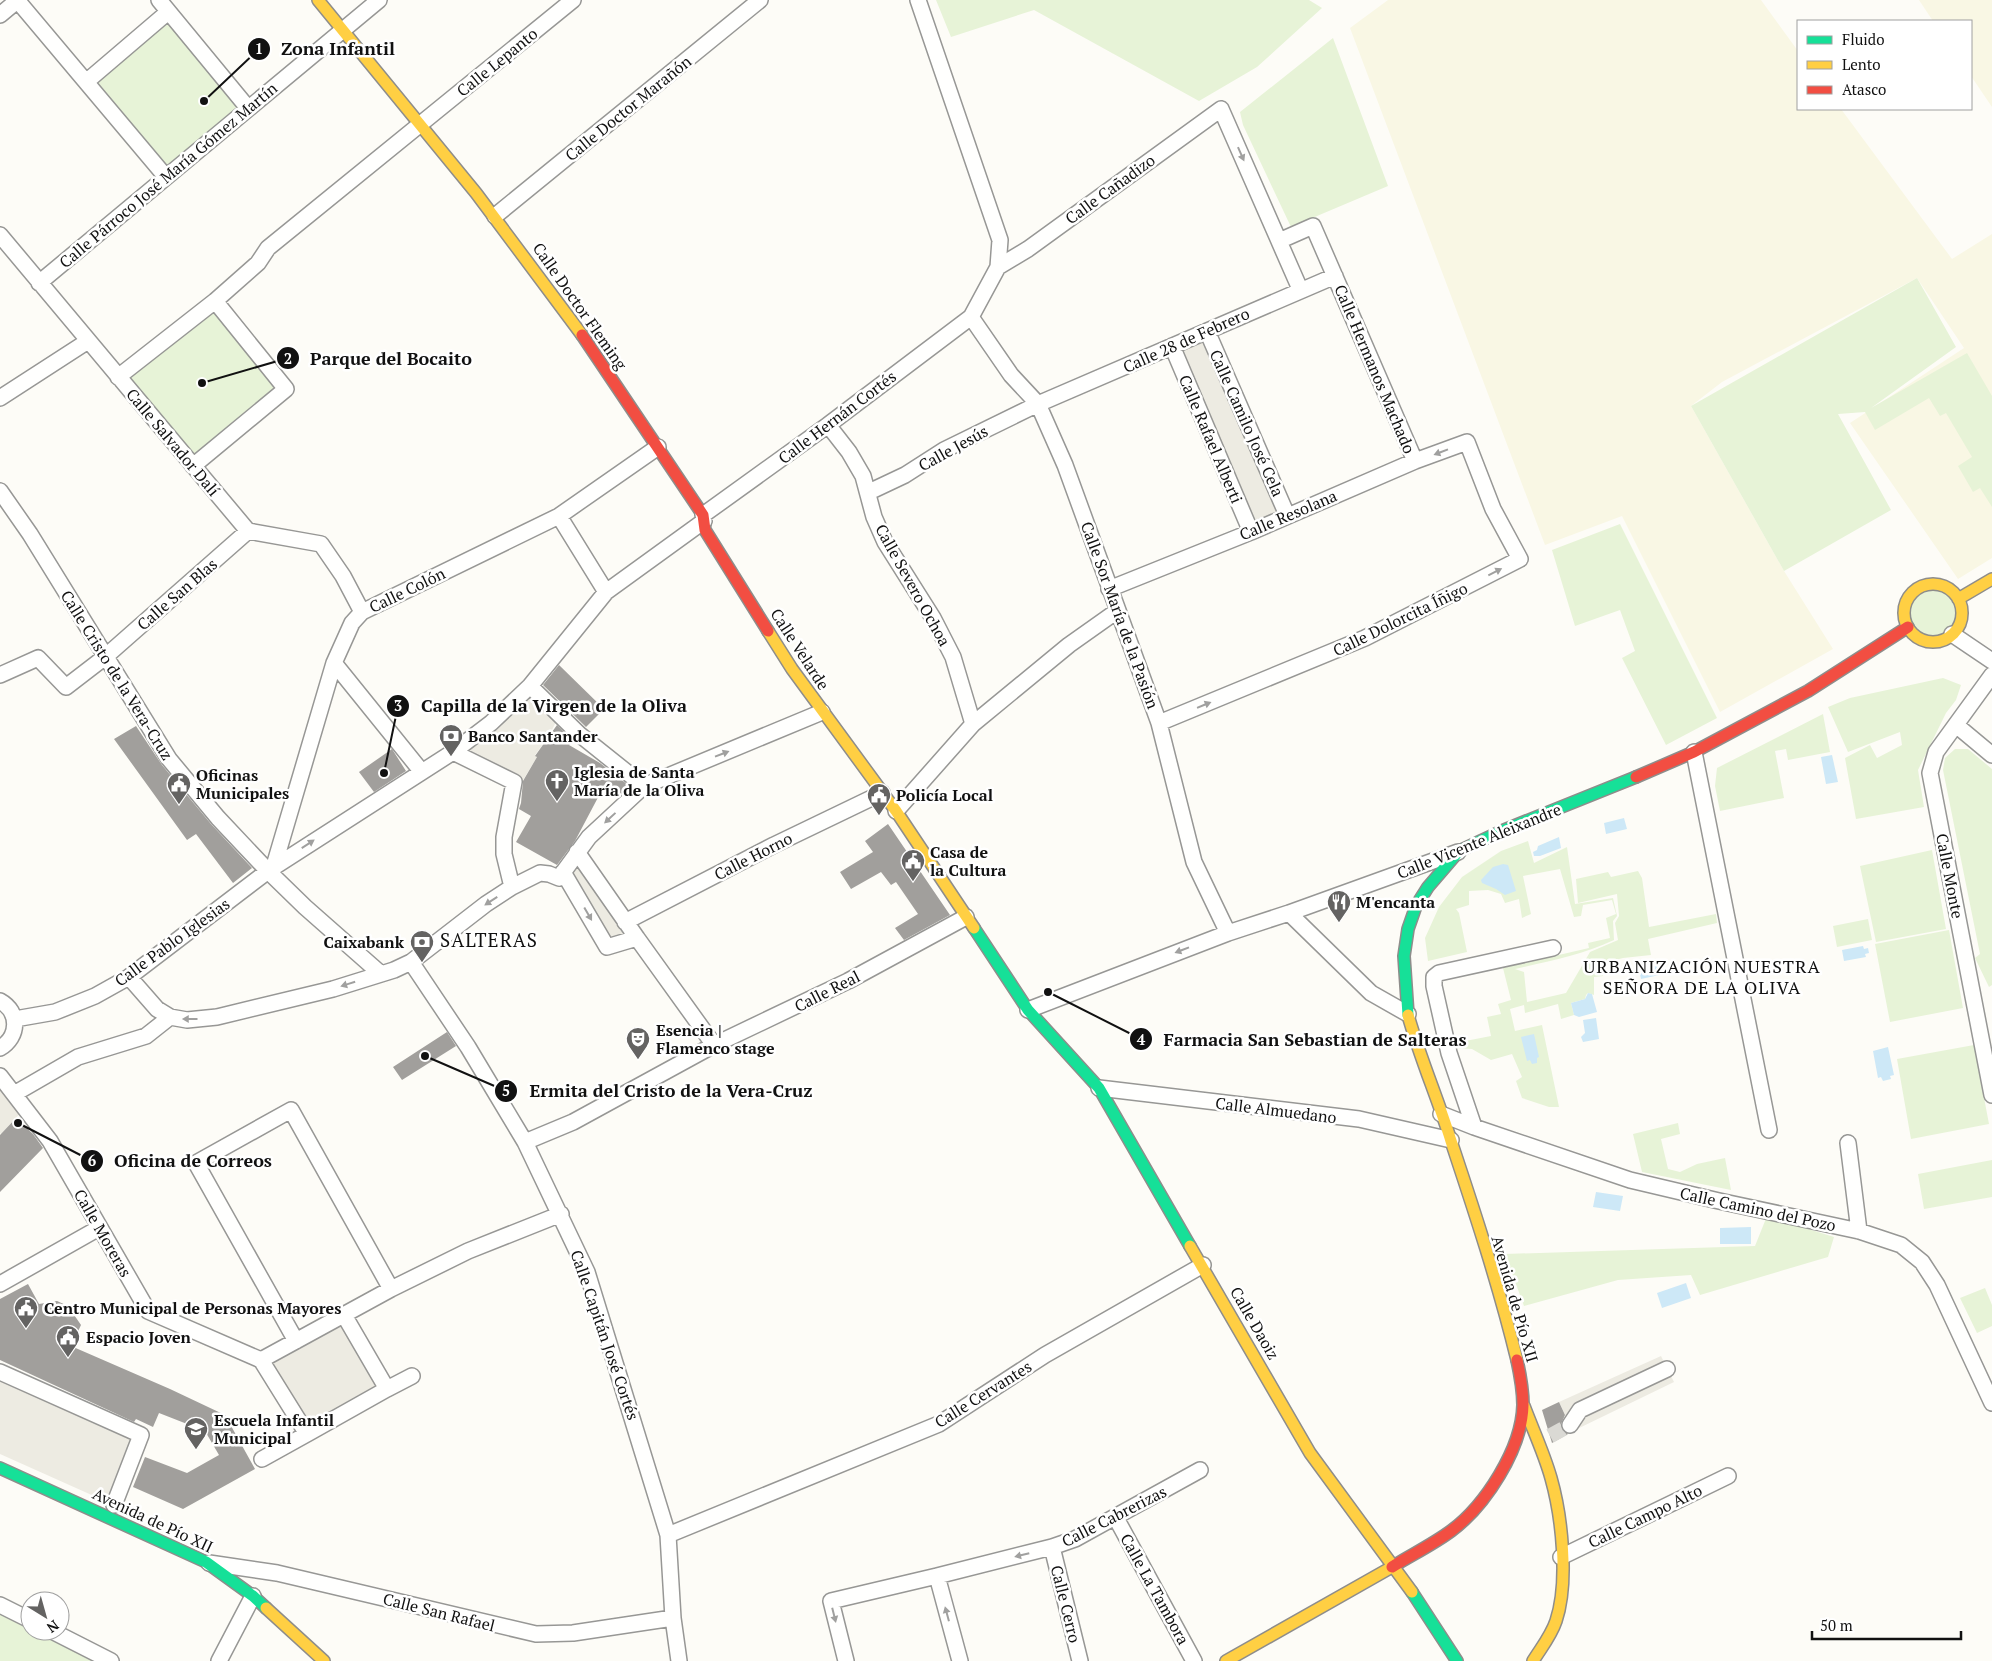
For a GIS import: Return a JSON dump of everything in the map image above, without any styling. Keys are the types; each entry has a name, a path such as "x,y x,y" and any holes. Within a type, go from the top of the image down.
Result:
{"street":[{"path":"0,15 18,0 166,177"},
{"path":"158,0 248,108"},
{"name":"Calle Doctor Fleming","path":"318,0 421,123 495,216 580,332 658,447 703,518"},
{"name":"Calle Párroco José María Gómez Martín","path":"39,283 379,0"},
{"name":"Calle Lepanto","path":"118,377 215,300 258,263 268,248 573,0"},
{"name":"Calle Doctor Marañón","path":"495,216 760,0"},
{"path":"918,0 1000,240 998,267 971,317"},
{"path":"86,82 168,12"},
{"name":"Calle Cañadizo","path":"998,267 1028,249 1221,109 1279,241"},
{"name":"Calle Hermanos Machado","path":"1279,241 1313,226 1415,461"},
{"name":"Calle Salvador Dalí","path":"0,235 248,531"},
{"path":"1279,241 1300,289"},
{"name":"Calle 28 de Febrero","path":"1038,404 1300,289 1334,276"},
{"path":"193,466 286,389 215,300"},
{"name":"Calle Sor María de la Pasión","path":"971,317 1011,375 1038,404 1065,465 1159,723 1194,862 1228,933"},
{"name":"Calle Hernán Cortés","path":"530,686 606,592 971,317"},
{"name":"Calle Camilo José Cela","path":"1207,331 1288,515"},
{"path":"0,398 88,342"},
{"name":"Calle Rafael Alberti","path":"1172,346 1251,532"},
{"name":"Calle Jesús","path":"868,492 905,475 944,450 1038,404"},
{"name":"Calle Severo Ochoa","path":"828,425 849,452 863,476 874,517 886,542 933,618 953,656 972,724"},
{"name":"Calle Resolana","path":"1110,589 1251,532 1415,461 1468,442"},
{"name":"Calle Dolorcita Íñigo","path":"1159,723 1365,638 1520,559 1493,508 1468,442"},
{"name":"Calle Colón","path":"271,869 334,663 352,623 362,612 559,516 658,447"},
{"name":"Calle Cristo de la Vera-Cruz","path":"0,491 30,534 169,759 218,818 271,869 305,907 381,974"},
{"path":"559,516 606,592"},
{"name":"Calle Velarde","path":"703,518 705,530 792,669 896,811 966,917"},
{"path":"248,531 321,544 343,576 362,612"},
{"name":"Calle San Blas","path":"0,675 38,658 66,687 105,657 248,531"},
{"path":"1958,599 1992,579"},
{"path":"1935,584 1944,586 1952,591 1958,599 1962,608 1962,618 1952,634 1944,639 1935,642 1926,641 1918,637 1908,627 1904,614 1910,596 1916,590 1925,585 1935,584"},
{"path":"896,811 972,724 1069,645 1117,611"},
{"name":"Calle Vicente Aleixandre","path":"1028,1010 1228,933 1289,913 1459,851 1504,830 1562,808 1694,752 1808,691 1908,627"},
{"path":"1952,634 1992,662"},
{"path":"334,663 422,772"},
{"name":"Calle Monte","path":"1992,675 1936,752 1930,773 1989,1060 1992,1095"},
{"path":"530,686 579,734 644,786"},
{"name":"Calle Pablo Iglesias","path":"15,1019 55,1012 94,996 129,976 271,869 453,752 491,722 530,686"},
{"path":"129,976 157,1009 170,1017 187,1020 218,1017 333,989 381,974 411,962 486,904 512,887 540,873 559,878 589,837 644,786 822,712"},
{"path":"1956,725 1992,755"},
{"path":"453,752 514,782 504,837 504,854 512,887"},
{"path":"1694,752 1769,1130"},
{"name":"Calle Horno","path":"626,922 774,845 882,793"},
{"name":"Avenida de Pío XII","path":"1226,1661 1392,1567 1451,1531 1478,1505 1500,1475 1513,1449 1523,1406 1518,1366 1508,1325 1451,1140 1418,1050 1408,1014 1404,956 1408,929 1416,906 1428,887 1459,851"},
{"path":"577,852 636,938 714,1045"},
{"path":"563,872 607,947 636,938"},
{"path":"1289,913 1370,993 1408,1014"},
{"name":"Calle Daoiz","path":"966,917 1028,1010 1100,1088 1310,1453 1392,1567 1403,1578 1457,1661"},
{"name":"Calle Real","path":"525,1142 573,1122 714,1045 848,981 966,917"},
{"path":"1474,1127 1449,1053 1434,986 1434,978 1439,973 1553,948"},
{"name":"Calle Capitán José Cortés","path":"411,962 468,1047 525,1142 588,1272 668,1534 673,1618 679,1661"},
{"path":"0,1001 12,1011 15,1019 13,1035 9,1042 0,1048"},
{"path":"14,1094 78,1057 146,1036 170,1017"},
{"name":"Calle Moreras","path":"0,1076 50,1141 148,1311 261,1360"},
{"name":"Calle Almuedano","path":"1100,1088 1359,1120 1451,1140"},
{"path":"296,1341 196,1163 291,1110 391,1289"},
{"name":"Calle Camino del Pozo","path":"1441,1114 1630,1180 1858,1231 1901,1245 1922,1262 1937,1285 1992,1403"},
{"path":"1848,1143 1858,1231"},
{"path":"306,1434 261,1360 391,1289 468,1252 561,1214"},
{"path":"0,1284 99,1228"},
{"name":"Calle Cervantes","path":"668,1534 939,1424 1045,1355 1202,1264"},
{"path":"344,1315 387,1389"},
{"path":"1570,1425 1580,1410 1667,1369"},
{"path":"0,1372 141,1435 114,1505"},
{"path":"262,1458 412,1376"},
{"path":"1523,1406 1544,1439 1558,1523 1561,1556 1561,1590 1556,1622 1533,1661"},
{"name":"Avenida de Pío XII","path":"0,1468 206,1562 252,1596 324,1661"},
{"name":"Calle Cabrerizas","path":"846,1661 831,1601 1052,1547 1075,1539 1200,1470"},
{"name":"Calle Campo Alto","path":"1561,1556 1728,1476"},
{"name":"Calle La Tambora","path":"1116,1518 1194,1661"},
{"name":"Calle Cerro","path":"1052,1547 1080,1661"},
{"name":"Calle San Rafael","path":"206,1562 277,1573 536,1634 573,1633 673,1618"},
{"path":"937,1576 960,1661"},
{"path":"219,1661 252,1596"},
{"path":"0,1605 20,1615"},
{"path":"70,1640 111,1661"}],"shaded area":[{"path":"1388,0 1761,0 1797,50 1797,110 1842,110 1952,259 1992,234 1992,558 1958,579 1850,423 1964,348 1917,278 1722,382 1691,406 1784,571 1833,649 1720,712 1622,516 1545,545 1350,28"},
{"path":"1919,0 1992,0 1992,107 1972,77 1972,20 1932,20"},
{"path":"1207,331 1287,515 1251,532 1172,346"},
{"path":"530,686 559,716 549,736 535,755 537,757 520,785 453,752"},
{"path":"577,852 637,938 607,947 563,872"},
{"path":"0,1076 25,1108 1,1134 0,1133"},
{"path":"344,1315 387,1389 307,1434 261,1360"},
{"path":"1661,1356 1674,1382 1573,1431 1559,1402"},
{"path":"0,1372 141,1435 114,1505 0,1454"}],"green space":[{"path":"936,0 1309,0 1322,8 1257,67 1199,101 1034,10 951,37"},
{"path":"168,12 248,108 166,177 86,82"},
{"path":"1333,38 1388,186 1291,227 1243,125 1240,112"},
{"path":"1917,278 1956,347 1871,408 1967,353 1992,396 1992,507 1980,488 1973,492 1958,466 1972,457 1946,413 1940,416 1929,398 1875,430 1865,412 1838,414 1891,510 1784,571 1691,406"},
{"path":"215,301 286,389 193,466 118,377"},
{"path":"1620,524 1717,718 1666,745 1622,658 1635,651 1620,610 1575,626 1552,550"},
{"path":"1933,589 1942,591 1950,596 1955,604 1957,613 1955,622 1950,630 1942,635 1933,637 1924,635 1916,630 1911,622 1909,613 1911,604 1916,596 1924,591"},
{"path":"1943,678 1961,685 1956,700 1946,713 1918,770 1924,807 1856,819 1845,758 1870,745 1877,758 1902,745 1900,732 1848,752 1828,707 1850,698"},
{"path":"1823,714 1830,752 1788,760 1786,749 1775,751 1784,798 1720,811 1715,786 1717,768"},
{"path":"1955,749 1968,749 1992,769 1992,985 1989,987 1975,958 1980,954 1943,770 1945,758"},
{"path":"1528,841 1534,863 1567,847 1575,904 1613,898 1617,916 1613,921 1614,940 1578,954 1515,969 1524,972 1527,1002 1566,993 1590,952 1618,940 1615,923 1619,916 1617,894 1578,903 1576,879 1608,872 1611,877 1638,871 1642,878 1649,927 1716,914 1717,923 1648,939 1651,955 1623,958 1600,964 1603,976 1594,977 1594,995 1588,993 1585,999 1571,1003 1574,1015 1561,1019 1558,1004 1525,1013 1524,1005 1510,1009 1515,1031 1542,1025 1559,1107 1549,1107 1522,1098 1516,1081 1522,1077 1512,1054 1491,1060 1472,1049 1456,1048 1455,1043 1491,1036 1487,1017 1501,1014 1498,1004 1511,1000 1503,968 1589,948 1588,943 1610,938 1606,918 1616,914 1612,900 1583,905 1581,916 1574,917 1560,869 1523,876 1531,914 1522,918 1519,899 1505,903 1501,894 1488,890 1469,891 1469,905 1456,909 1459,913 1467,952 1428,961 1425,938 1439,907 1462,877 1501,851"},
{"path":"1932,850 1946,929 1876,942 1860,866"},
{"path":"1868,919 1872,940 1837,947 1833,926"},
{"path":"1949,930 1963,1008 1890,1022 1875,944"},
{"path":"1974,1045 1989,1124 1911,1139 1897,1059"},
{"path":"1678,1123 1680,1134 1661,1139 1668,1169 1680,1172 1697,1164 1725,1158 1731,1190 1642,1172 1633,1134"},
{"path":"1992,1160 1992,1197 1924,1209 1918,1174"},
{"path":"1767,1216 1834,1237 1828,1257 1700,1295 1691,1275 1618,1280 1524,1306 1505,1254 1755,1246"},
{"path":"1985,1288 1992,1305 1992,1326 1977,1333 1960,1298"},
{"path":"0,1605 20,1615 20,1641 70,1640 111,1661 0,1661"}],"water":[{"path":"1832,755 1838,782 1826,784 1821,757"},
{"path":"1624,818 1627,829 1606,834 1604,823"},
{"path":"1559,837 1561,848 1540,856 1534,856 1533,852 1537,850 1538,846"},
{"path":"1503,864 1508,865 1516,891 1505,895 1482,883 1481,880 1493,867"},
{"path":"1863,946 1864,949 1868,948 1869,953 1865,954 1866,957 1844,961 1842,950"},
{"path":"1662,964 1664,974 1641,979 1639,969"},
{"path":"1588,993 1592,994 1597,1012 1579,1017 1574,1015 1571,1003 1585,999"},
{"path":"1596,1018 1599,1039 1583,1042 1581,1037 1585,1033 1583,1020"},
{"path":"1534,1034 1539,1057 1537,1058 1537,1063 1532,1064 1530,1060 1527,1061 1521,1037"},
{"path":"1888,1047 1894,1075 1890,1076 1891,1079 1883,1081 1881,1077 1878,1078 1873,1051"},
{"path":"1596,1192 1623,1196 1620,1211 1593,1207"},
{"path":"1751,1227 1751,1244 1720,1244 1720,1228"},
{"path":"1686,1283 1691,1298 1662,1308 1657,1293"}],"building":[{"path":"559,665 604,709 586,727 543,685"},
{"name":"Iglesia de Santa María de la Oliva","path":"557,725 573,741 569,745 600,763 628,785 619,797 603,788 575,841 557,865 516,842 531,816 519,809 523,781 537,757 535,756"},
{"name":"Oficinas Municipales","path":"136,726 162,765 211,824 252,868 233,883 196,834 187,840 114,739"},
{"path":"392,749 406,771 374,792 359,772"},
{"name":"Casa de la Cultura","path":"888,824 950,915 904,940 895,928 918,914 896,882 891,885 881,872 851,889 840,872 873,852 865,841"},
{"path":"447,1032 456,1046 402,1080 393,1067"},
{"path":"16,1118 33,1134 43,1148 0,1192 0,1135"},
{"path":"28,1284 39,1304 57,1301 68,1306 81,1325 71,1346 225,1415 255,1469 183,1509 133,1487 145,1457 187,1473 219,1455 205,1431 159,1413 153,1427 136,1419 134,1422 0,1360 0,1299"},
{"path":"1559,1402 1565,1415 1561,1429 1568,1434 1552,1443 1542,1410"}],"tunnel":[{"path":"1550,1436 1570,1425"}],"traffic: fast":[{"path":"1408,1015 1404,956 1408,929 1416,906 1428,887 1459,851 1504,830 1636,777"},
{"path":"974,928 1028,1010 1099,1088 1190,1246"},
{"path":"0,1468 206,1562 253,1596 266,1608"},
{"path":"1412,1592 1457,1661"}],"traffic: slow":[{"path":"318,0 476,193 582,335"},
{"path":"1958,599 1992,579"},
{"path":"1933,584 1949,589 1957,597 1962,613 1957,629 1949,637 1933,642 1917,637 1909,629 1904,613 1909,597 1917,589 1933,584"},
{"path":"768,631 792,669 896,811 974,928"},
{"path":"1408,1015 1478,1222 1517,1360"},
{"path":"1190,1246 1310,1453 1412,1592"},
{"path":"1524,1406 1542,1451 1555,1494 1561,1530 1563,1569 1560,1605 1556,1621 1549,1637 1533,1661"},
{"path":"1226,1661 1392,1567"},
{"path":"266,1608 324,1661"}],"traffic: jam":[{"path":"582,335 703,515 705,530 768,631"},
{"path":"1636,777 1694,752 1808,691 1908,627"},
{"path":"1392,1567 1444,1536 1464,1520 1488,1492 1499,1475 1509,1458 1521,1422 1523,1400 1517,1360"}],"place":[{"name":"Zona Infantil","path":"204,101"},
{"name":"Parque del Bocaito","path":"202,383"},
{"name":"Banco Santander","path":"451,757"},
{"name":"Capilla de la Virgen de la Oliva","path":"384,773"},
{"name":"Iglesia de Santa María de la Oliva","path":"557,802"},
{"name":"Oficinas Municipales","path":"179,805"},
{"name":"Policía Local","path":"879,816"},
{"name":"Casa de la Cultura","path":"913,882"},
{"name":"M'encanta","path":"1339,923"},
{"name":"Caixabank","path":"422,963"},
{"name":"Farmacia San Sebastian de Salteras","path":"1048,992"},
{"name":"Ermita del Cristo de la Vera-Cruz","path":"425,1056"},
{"name":"Esencia | Flamenco stage","path":"638,1060"},
{"name":"Oficina de Correos","path":"18,1123"},
{"name":"Centro Municipal de Personas Mayores","path":"26,1329"},
{"name":"Espacio Joven","path":"68,1358"},
{"name":"Escuela Infantil Municipal","path":"196,1450"}],"district":[{"name":"SALTERAS","path":"489,939"},
{"name":"URBANIZACIÓN NUESTRA SEÑORA DE LA OLIVA","path":"1702,976"}]}
